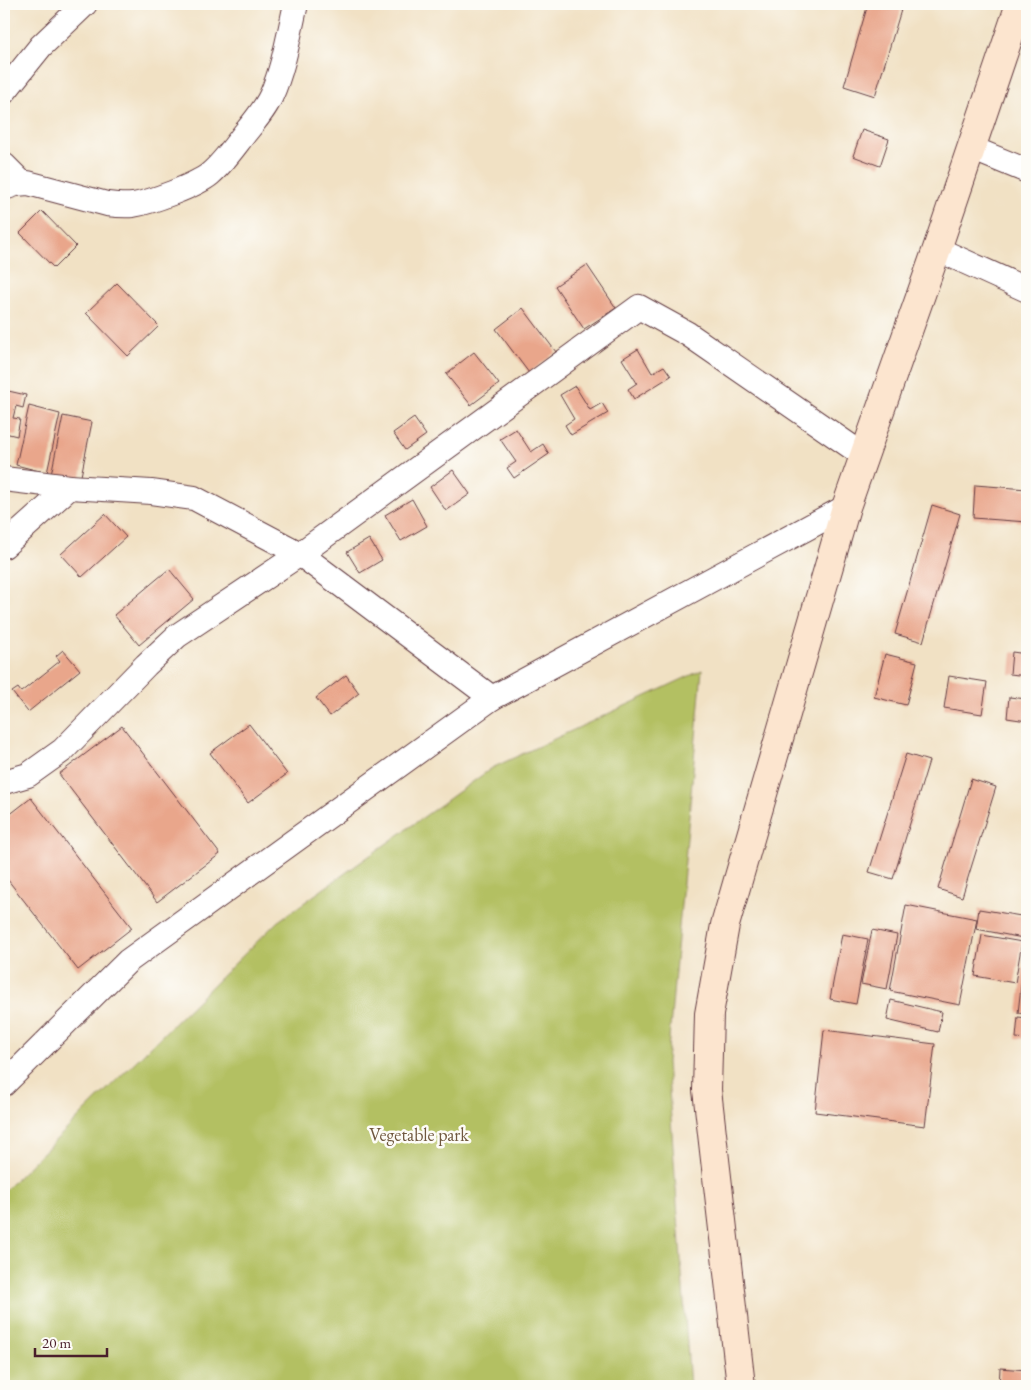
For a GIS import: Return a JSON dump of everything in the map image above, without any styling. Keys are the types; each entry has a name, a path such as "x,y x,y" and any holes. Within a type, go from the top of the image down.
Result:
{"main road":[{"path":"741,1386 707,1090 709,1014 726,925 846,506 937,249 1020,4"}],"street":[{"path":"4,92 41,46 85,4"},
{"path":"4,165 13,185 33,184 120,206 146,202 190,185 209,175 222,163 270,98 280,72 296,4"},
{"path":"971,148 1027,170"},
{"path":"937,249 1027,290"},
{"path":"4,782 28,775 63,750 177,636 300,554 639,307 688,334 863,455"},
{"path":"4,479 70,487 151,492 194,498 300,554 492,698"},
{"path":"4,546 70,487"},
{"path":"4,1084 128,961 492,698 846,506"}],"green space":[{"name":"Vegetable park","path":"702,670 667,1062 690,1386 4,1386 4,1191 277,922 492,768"}],"building":[{"path":"868,4 882,4 901,10 875,96 844,86"},
{"path":"862,130 889,139 880,166 853,156"},
{"path":"42,211 76,246 54,268 20,233"},
{"path":"587,265 616,308 584,329 555,286"},
{"path":"117,283 159,326 128,356 86,313"},
{"path":"523,308 556,352 529,373 496,329"},
{"path":"638,349 652,373 664,366 671,376 634,399 628,389 637,383 622,359"},
{"path":"474,352 499,384 471,405 446,374"},
{"path":"575,386 590,410 602,403 608,413 571,435 565,425 574,419 560,395"},
{"path":"4,390 26,395 23,408 16,406 13,418 20,419 17,436 5,433 4,437"},
{"path":"29,406 60,414 47,473 16,465"},
{"path":"63,416 92,422 80,481 51,475"},
{"path":"414,418 426,435 405,450 393,433"},
{"path":"516,429 531,452 543,444 549,454 514,478 507,468 516,462 500,439"},
{"path":"453,470 470,494 446,511 430,487"},
{"path":"975,485 1027,489 1027,522 973,518"},
{"path":"412,499 427,526 401,541 385,515"},
{"path":"932,505 960,514 923,642 895,634"},
{"path":"105,514 126,537 82,577 61,554"},
{"path":"369,539 382,560 360,573 347,552"},
{"path":"169,569 194,599 139,645 114,615"},
{"path":"63,650 80,670 28,712 12,692 18,688 21,692 60,661 56,656"},
{"path":"1012,652 1027,654 1027,676 1010,674"},
{"path":"885,654 917,662 906,705 874,697"},
{"path":"346,675 359,693 330,716 316,698"},
{"path":"949,676 987,682 982,714 944,708"},
{"path":"1009,697 1027,699 1027,721 1007,718"},
{"path":"249,724 287,774 248,803 210,753"},
{"path":"122,726 220,854 157,902 59,774"},
{"path":"906,754 929,761 893,879 869,872"},
{"path":"971,779 996,787 962,897 938,889"},
{"path":"31,798 132,928 78,970 4,875 4,819"},
{"path":"906,905 977,919 960,1005 890,991"},
{"path":"979,909 1027,917 1023,938 976,929"},
{"path":"872,930 897,935 887,989 861,984"},
{"path":"842,934 868,939 856,1004 830,999"},
{"path":"982,935 1022,942 1015,983 975,976"},
{"path":"1027,942 1027,1014 1018,1013"},
{"path":"891,1000 942,1012 938,1032 887,1020"},
{"path":"1018,1017 1027,1018 1027,1039 1016,1038"},
{"path":"824,1030 935,1044 925,1126 815,1112"},
{"path":"1000,1368 1027,1370 1027,1386 999,1386"}]}
